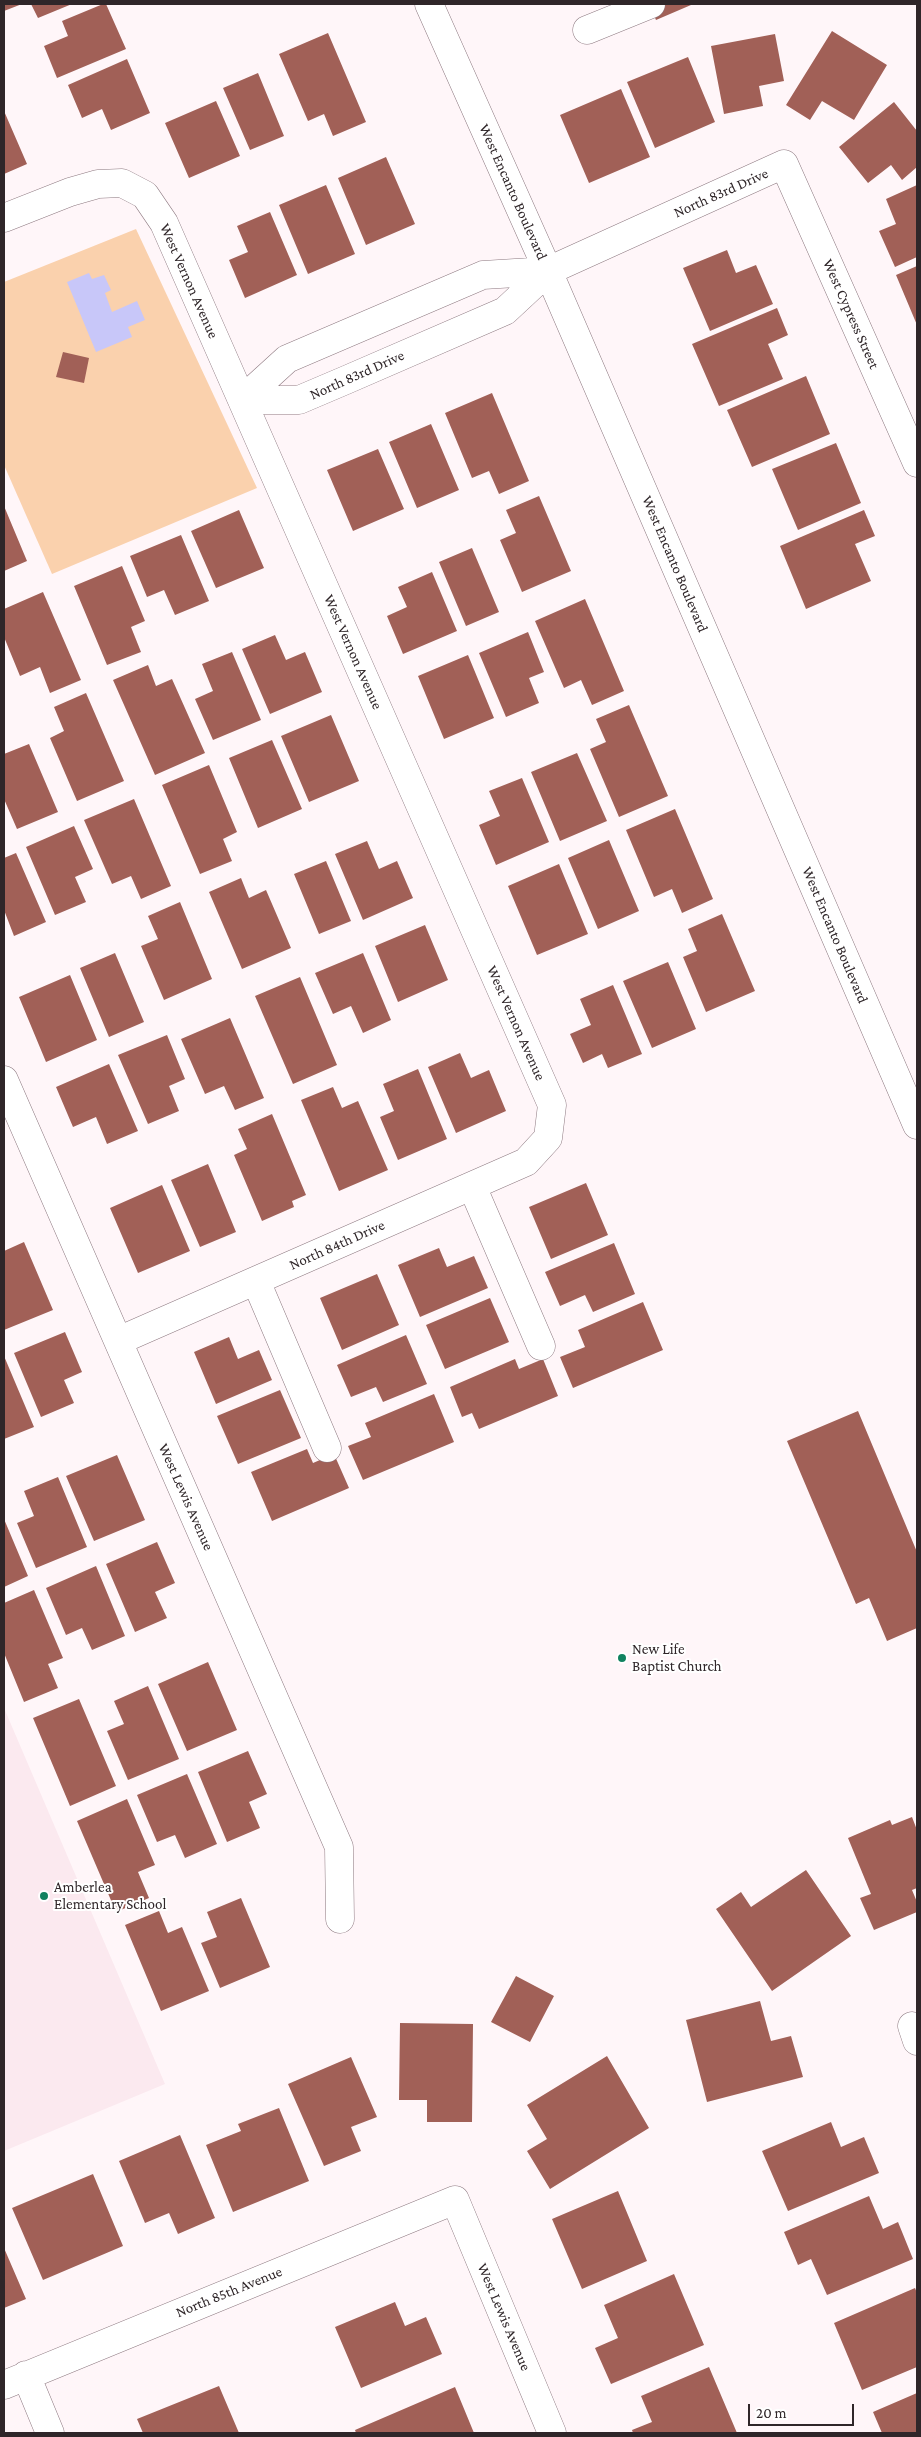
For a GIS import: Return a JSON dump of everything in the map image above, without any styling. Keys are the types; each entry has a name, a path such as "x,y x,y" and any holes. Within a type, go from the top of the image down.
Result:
{"street":[{"name":"West Encanto Boulevard","path":"429,4 548,271 917,1125"},
{"path":"587,30 651,4"},
{"name":"North 83rd Drive","path":"242,400 299,400 505,311 548,271 784,164"},
{"name":"West Cypress Street","path":"784,164 917,463"},
{"name":"West Vernon Avenue","path":"4,218 70,192 98,184 122,184 145,195 164,223 552,1105 548,1138"},
{"name":"North 83rd Drive","path":"242,400 287,359 483,275 548,271"},
{"path":"372,322 390,360"},
{"name":"West Lewis Avenue","path":"4,1080 339,1847 340,1919"},
{"name":"North 84th Drive","path":"118,1341 526,1162 548,1138"},
{"path":"472,1186 540,1346"},
{"path":"256,1281 327,1448"},
{"name":"West Lewis Avenue","path":"455,2200 552,2433"},
{"name":"North 85th Avenue","path":"15,2380 455,2200"},
{"path":"15,2380 50,2433"}],"shaded area":[{"path":"136,229 257,488 52,574 4,465 4,282"},
{"name":"Amberlea Elementary School","path":"4,1708 165,2084 4,2151"}],"water":[{"path":"89,273 92,279 104,275 111,290 105,293 112,312 137,301 145,320 128,327 132,337 96,352 67,282"}],"building":[{"path":"4,4 22,4 4,11"},
{"path":"31,4 72,4 38,18"},
{"path":"106,4 126,49 57,78 44,46 68,36 62,21"},
{"path":"649,4 691,4 691,5 656,20"},
{"path":"832,31 887,65 854,120 822,101 810,120 786,105"},
{"path":"328,33 366,122 333,136 324,114 308,121 279,54"},
{"path":"775,34 784,81 759,86 763,106 724,114 711,46"},
{"path":"688,57 715,122 655,148 627,82"},
{"path":"127,59 150,113 111,130 102,109 82,118 68,85"},
{"path":"258,73 284,136 250,150 223,88"},
{"path":"621,89 650,157 589,183 560,115"},
{"path":"216,101 240,156 189,178 165,123"},
{"path":"894,102 917,131 917,167 902,180 891,165 868,183 839,147"},
{"path":"4,111 27,164 4,174"},
{"path":"386,157 415,224 366,245 338,178"},
{"path":"326,185 355,254 308,274 279,205"},
{"path":"917,185 917,257 895,267 879,231 896,224 886,199"},
{"path":"270,212 297,275 245,298 229,260 248,252 237,226"},
{"path":"727,250 736,273 756,265 773,304 710,331 683,268"},
{"path":"917,266 917,325 896,275"},
{"path":"777,308 788,335 768,344 783,379 719,406 692,344"},
{"path":"63,352 89,358 84,383 56,377"},
{"path":"806,376 830,434 752,467 727,410"},
{"path":"492,393 529,481 499,494 489,471 472,478 445,413"},
{"path":"431,424 459,490 417,508 389,442"},
{"path":"836,443 861,503 798,530 772,469"},
{"path":"378,449 404,509 353,531 327,470"},
{"path":"539,496 571,571 522,592 500,540 516,533 506,510"},
{"path":"4,506 27,561 4,571"},
{"path":"239,510 264,568 216,588 191,531"},
{"path":"864,510 875,536 855,544 871,581 806,609 780,546"},
{"path":"181,535 209,601 175,615 164,590 147,597 130,556"},
{"path":"472,548 499,612 466,626 439,562"},
{"path":"122,566 145,621 131,627 141,652 107,665 74,586"},
{"path":"432,572 457,631 403,654 387,616 407,607 398,587"},
{"path":"43,592 81,680 50,693 40,667 20,676 4,637 4,609"},
{"path":"585,599 624,691 592,705 581,680 564,688 535,621"},
{"path":"528,632 544,672 529,678 539,703 506,717 479,653"},
{"path":"275,635 286,660 305,652 322,692 270,714 242,649"},
{"path":"232,652 261,720 213,740 195,699 213,691 202,664"},
{"path":"468,655 494,718 444,739 418,676"},
{"path":"148,665 156,686 172,679 205,753 155,775 113,680"},
{"path":"86,693 124,781 77,801 50,738 64,731 54,707"},
{"path":"629,705 668,796 619,817 590,749 606,742 596,719"},
{"path":"331,715 359,781 309,802 281,736"},
{"path":"272,740 302,809 258,828 229,758"},
{"path":"29,744 58,812 17,829 4,799 4,754"},
{"path":"577,753 607,821 560,841 531,772"},
{"path":"209,765 237,832 223,839 232,861 200,874 162,785"},
{"path":"522,778 549,842 496,865 479,825 500,816 489,791"},
{"path":"134,799 171,886 141,899 131,876 112,884 84,820"},
{"path":"675,809 713,899 682,913 672,889 654,897 626,830"},
{"path":"74,826 93,869 75,877 86,902 55,915 26,847"},
{"path":"609,840 639,911 598,929 568,858"},
{"path":"367,841 379,869 397,861 413,898 363,920 335,854"},
{"path":"16,853 46,922 14,936 4,910 4,858"},
{"path":"326,861 351,921 319,934 294,874"},
{"path":"559,864 588,934 537,955 508,886"},
{"path":"241,878 249,898 266,890 291,948 242,969 209,892"},
{"path":"180,902 212,979 164,1000 141,946 158,939 148,916"},
{"path":"722,914 755,991 706,1012 683,957 697,951 688,929"},
{"path":"425,925 448,980 398,1002 375,946"},
{"path":"115,953 144,1022 109,1037 80,968"},
{"path":"363,953 391,1020 363,1033 351,1006 333,1014 315,973"},
{"path":"668,962 696,1029 652,1048 623,981"},
{"path":"70,975 97,1040 46,1062 19,997"},
{"path":"300,977 337,1065 293,1084 255,996"},
{"path":"613,985 642,1054 608,1068 602,1054 583,1063 570,1034 591,1025 580,999"},
{"path":"230,1018 264,1098 235,1110 224,1086 205,1094 181,1039"},
{"path":"167,1035 185,1079 169,1086 179,1111 148,1124 118,1055"},
{"path":"460,1053 471,1078 489,1070 506,1111 456,1133 428,1067"},
{"path":"109,1064 138,1131 107,1144 96,1117 73,1127 56,1087"},
{"path":"418,1069 447,1139 398,1160 380,1117 394,1111 383,1084"},
{"path":"333,1087 342,1108 358,1101 388,1170 339,1191 301,1100"},
{"path":"272,1114 306,1195 292,1201 294,1207 262,1221 234,1155 247,1149 238,1129"},
{"path":"208,1164 236,1232 200,1247 171,1180"},
{"path":"586,1183 608,1235 551,1259 529,1207"},
{"path":"162,1185 190,1251 138,1273 110,1208"},
{"path":"24,1242 53,1310 4,1330 4,1251"},
{"path":"614,1243 635,1294 593,1312 585,1295 560,1306 545,1272"},
{"path":"439,1248 447,1267 474,1256 488,1288 420,1317 398,1265"},
{"path":"377,1274 399,1325 342,1350 320,1298"},
{"path":"490,1298 509,1342 445,1369 426,1325"},
{"path":"643,1302 663,1350 573,1388 560,1357 585,1347 578,1330"},
{"path":"65,1332 82,1372 64,1380 74,1403 41,1417 14,1353"},
{"path":"406,1335 427,1384 383,1402 376,1387 351,1397 337,1365"},
{"path":"229,1337 238,1359 259,1350 272,1380 216,1404 194,1352"},
{"path":"4,1356 34,1427 4,1439"},
{"path":"515,1359 519,1369 543,1359 558,1396 479,1429 472,1413 462,1417 450,1387"},
{"path":"280,1390 301,1438 238,1464 217,1416"},
{"path":"434,1394 454,1442 363,1480 348,1446 371,1437 365,1423"},
{"path":"858,1411 917,1552 917,1628 887,1641 869,1598 856,1604 787,1441"},
{"path":"307,1449 313,1463 334,1454 349,1488 272,1521 251,1472"},
{"path":"117,1455 145,1520 94,1541 66,1476"},
{"path":"58,1477 87,1547 36,1568 17,1523 34,1516 24,1491"},
{"path":"4,1519 28,1576 4,1587"},
{"path":"157,1542 175,1583 155,1592 167,1618 135,1632 106,1564"},
{"path":"96,1566 125,1636 92,1650 82,1628 66,1635 46,1588"},
{"path":"34,1590 63,1658 48,1664 58,1688 24,1702 4,1653 4,1603"},
{"path":"208,1662 237,1730 187,1751 158,1684"},
{"path":"148,1686 179,1759 128,1780 107,1731 124,1724 114,1701"},
{"path":"79,1699 116,1786 70,1806 33,1718"},
{"path":"248,1751 267,1794 249,1802 260,1828 227,1842 198,1772"},
{"path":"187,1774 217,1844 185,1858 175,1835 157,1842 137,1795"},
{"path":"127,1799 155,1865 138,1872 149,1898 116,1912 77,1821"},
{"path":"912,1817 917,1830 917,1888 912,1890 917,1902 917,1912 874,1930 860,1898 871,1894 848,1838 890,1820 892,1825"},
{"path":"806,1870 851,1936 772,1991 716,1909 741,1892 751,1907"},
{"path":"241,1898 270,1967 220,1988 201,1943 217,1937 207,1912"},
{"path":"159,1911 168,1933 182,1927 209,1991 161,2011 125,1925"},
{"path":"516,1976 554,1996 530,2042 491,2022"},
{"path":"760,2001 771,2041 791,2036 803,2077 707,2102 686,2020"},
{"path":"400,2023 473,2024 472,2122 427,2122 427,2100 399,2100"},
{"path":"607,2056 649,2128 550,2189 527,2151 547,2139 527,2105"},
{"path":"351,2057 377,2117 351,2127 361,2151 324,2166 288,2084"},
{"path":"279,2108 309,2181 233,2212 206,2145 241,2131 238,2124"},
{"path":"831,2122 841,2147 864,2137 879,2173 788,2211 762,2151"},
{"path":"180,2135 215,2218 178,2234 169,2213 145,2223 119,2161"},
{"path":"93,2174 123,2246 43,2280 12,2208"},
{"path":"618,2191 647,2261 582,2289 552,2219"},
{"path":"869,2196 883,2229 898,2222 913,2259 827,2295 811,2259 798,2265 784,2232"},
{"path":"4,2248 26,2299 4,2308"},
{"path":"674,2274 704,2345 611,2384 595,2348 618,2338 604,2305"},
{"path":"915,2288 917,2293 917,2367 862,2390 834,2323"},
{"path":"395,2302 405,2326 426,2317 442,2354 361,2388 335,2327"},
{"path":"709,2367 737,2433 633,2433 632,2430 652,2422 641,2396"},
{"path":"219,2386 239,2433 143,2433 137,2419"},
{"path":"455,2387 474,2433 356,2433 355,2430"},
{"path":"917,2393 917,2433 882,2433 873,2412"}],"place":[{"name":"New Life Baptist Church","path":"622,1658"},
{"name":"Amberlea Elementary School","path":"44,1896"}]}
